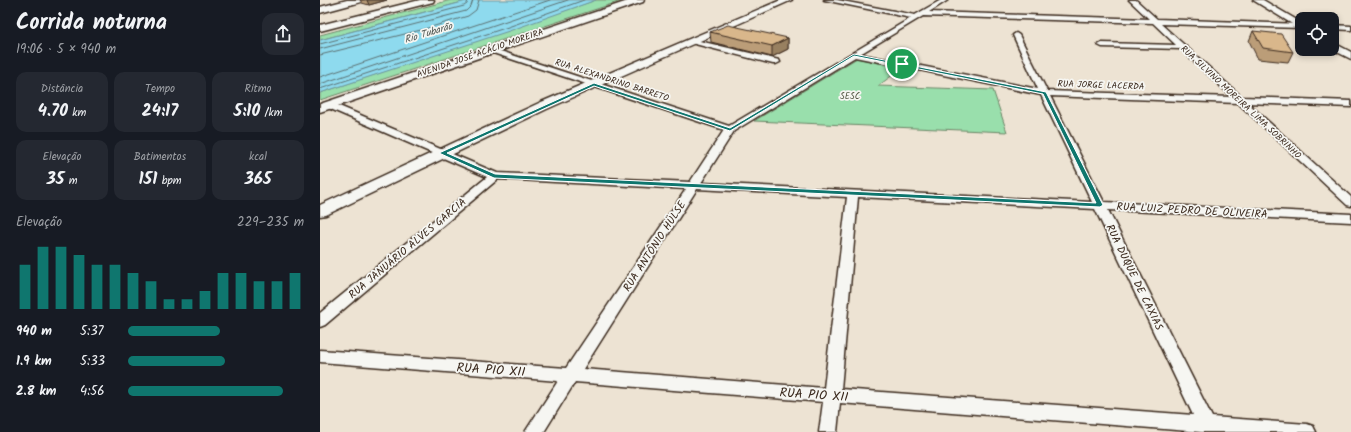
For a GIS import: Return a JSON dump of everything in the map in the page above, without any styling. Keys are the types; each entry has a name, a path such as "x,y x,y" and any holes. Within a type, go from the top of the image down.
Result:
{"main road":[{"path":"320,8 348,0"},
{"path":"320,8 358,0"}],"street":[{"path":"320,28 430,0"},
{"name":"AVENIDA JOSÉ ACÁCIO MOREIRA","path":"325,107 488,50 640,0"},
{"path":"320,211 442,153 594,84 788,0"},
{"path":"827,0 918,16 1295,27"},
{"name":"RUA ANTÔNIO HÜLSE","path":"534,432 730,129 945,0"},
{"name":"RUA SILVINO MOREIRA LIMA SOBRINHO","path":"1132,0 1351,203"},
{"path":"1257,0 1295,23"},
{"path":"1339,27 1351,28"},
{"name":"RUA DUQUE DE CAXIAS","path":"1016,35 1209,428"},
{"path":"694,41 776,62"},
{"path":"1102,45 1183,48"},
{"path":"1339,49 1351,56"},
{"name":"RUA ALEXANDRINO BARRETO","path":"488,50 730,129"},
{"name":"RUA JORGE LACERDA","path":"854,55 1045,93 1351,104"},
{"name":"RUA LUIZ PEDRO DE OLIVEIRA","path":"325,107 442,153 494,176 1351,218"},
{"name":"RUA JANUÁRIO ALVES GARCIA","path":"320,321 494,176"},
{"path":"828,432 853,193"},
{"name":"RUA PIO XII","path":"320,356 832,395 1209,428 1307,432"}],"green space":[{"path":"451,0 470,0 320,40 320,35"},
{"path":"596,0 624,0 320,100 320,93"},
{"name":"SESC","path":"857,58 902,68 878,86 993,90 1007,132 754,121"}],"water":[{"name":"Rio Tubarão","path":"470,0 596,0 509,31 320,93 320,40"}],"building":[{"path":"728,25 788,38 772,46 710,32"},
{"path":"1253,31 1281,34 1293,52 1263,48"}],"route":[{"path":"854,55 902,64 1045,93 1100,205 494,176 442,153 594,84 730,129 854,55"}]}
